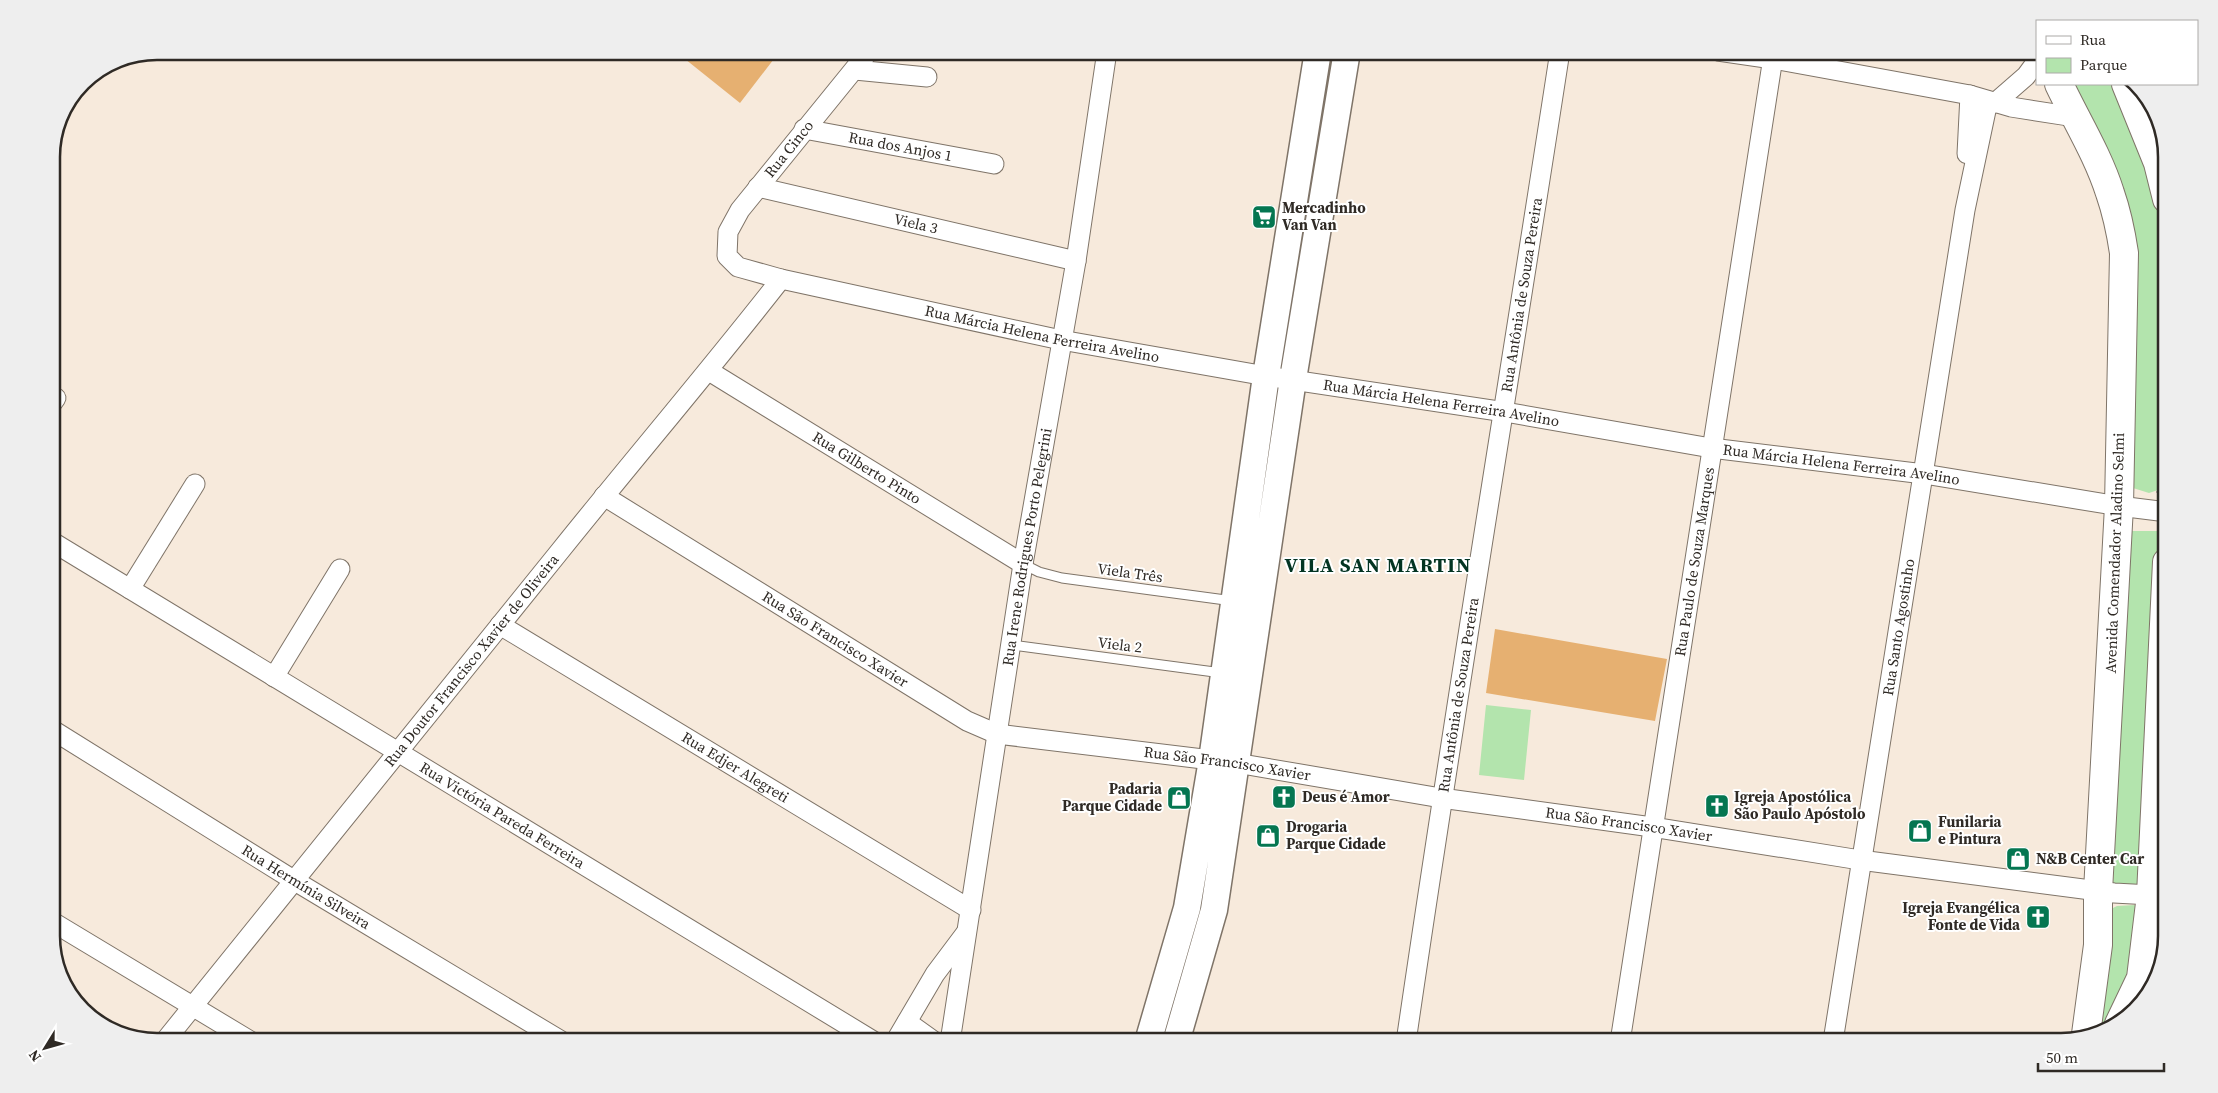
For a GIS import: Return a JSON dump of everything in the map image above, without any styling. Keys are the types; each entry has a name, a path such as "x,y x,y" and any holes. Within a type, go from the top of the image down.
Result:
{"main road":[{"path":"1179,1033 1214,910 1224,761 1225,674 1266,376 1317,60"},
{"path":"1151,1033 1187,908 1224,761 1293,379 1346,60"},
{"name":"Avenida Comendador Aladino Selmi","path":"2059,85 2098,161 2110,191 2124,253 2119,506 2098,891 2098,945 2085,1030"},
{"path":"2127,86 2158,163"},
{"path":"2127,1007 2141,978 2151,896 2158,750"}],"street":[{"name":"Rua Cinco","path":"727,256 728,232 740,210 804,129 862,60"},
{"name":"Rua Irene Rodrigues Porto Pelegrini","path":"951,1033 1024,564 1076,261 1106,60"},
{"name":"Rua Antônia de Souza Pereira","path":"1407,1033 1441,798 1505,412 1559,60"},
{"name":"Rua Paulo de Souza Marques","path":"1621,1033 1711,448 1773,60"},
{"path":"1797,60 1984,100 2075,117"},
{"path":"1984,100 2026,76 2036,62"},
{"path":"855,70 927,76"},
{"name":"Rua Santo Agostinho","path":"1834,1033 1860,860 1984,100"},
{"name":"Rua dos Anjos 1","path":"804,129 994,164"},
{"name":"Viela 3","path":"758,187 1076,261"},
{"name":"Rua Márcia Helena Ferreira Avelino","path":"727,256 738,267 780,279 1061,340 1266,376 1505,412 1711,448 1924,474 2158,511"},
{"name":"Rua Doutor Francisco Xavier de Oliveira","path":"171,1033 295,881 396,752 604,496 709,371 780,279"},
{"name":"Rua Gilberto Pinto","path":"709,371 1024,564"},
{"path":"130,589 195,484"},
{"name":"Rua São Francisco Xavier","path":"604,496 968,721 997,734 1224,761 1441,798 1652,827 1860,860 2098,891 2151,896"},
{"name":"Rua Victória Pareda Ferreira","path":"60,546 860,1033"},
{"path":"274,677 340,569"},
{"name":"Rua Edjer Alegreti","path":"500,625 971,910"},
{"name":"Rua Hermínia Silveira","path":"60,734 295,881 548,1033"},
{"path":"60,926 237,1033"},
{"path":"900,1033 936,974 967,932"},
{"path":"907,1022 922,1033"}],"lane":[{"name":"Viela Três","path":"1024,564 1039,572 1062,578 1235,601"},
{"name":"Viela 2","path":"1012,645 1225,674"}],"path":[{"path":"2152,495 2158,492"}],"green space":[{"path":"2070,85 2122,85 2154,168 2158,190 2158,490 2149,493 2133,488 2126,220"},
{"path":"2131,531 2158,531 2158,613 2148,887 2113,883"},
{"path":"1486,705 1531,710 1524,780 1479,775"},
{"path":"2135,905 2143,914 2130,981 2109,1020 2099,1026 2111,909 2117,906"}],"building":[{"path":"686,60 773,60 740,103"},
{"path":"1495,629 1667,659 1655,721 1486,693"}],"place":[{"name":"Mercadinho Van Van","path":"1264,217"},
{"name":"Deus é Amor","path":"1284,797"},
{"name":"Padaria Parque Cidade","path":"1179,798"},
{"name":"Igreja Apostólica São Paulo Apóstolo","path":"1717,806"},
{"name":"Funilaria e Pintura","path":"1920,831"},
{"name":"Drogaria Parque Cidade","path":"1268,836"},
{"name":"N&B Center Car","path":"2018,859"},
{"name":"Igreja Evangélica Fonte de Vida","path":"2038,917"}],"district":[{"name":"VILA SAN MARTIN","path":"1378,565"}]}
